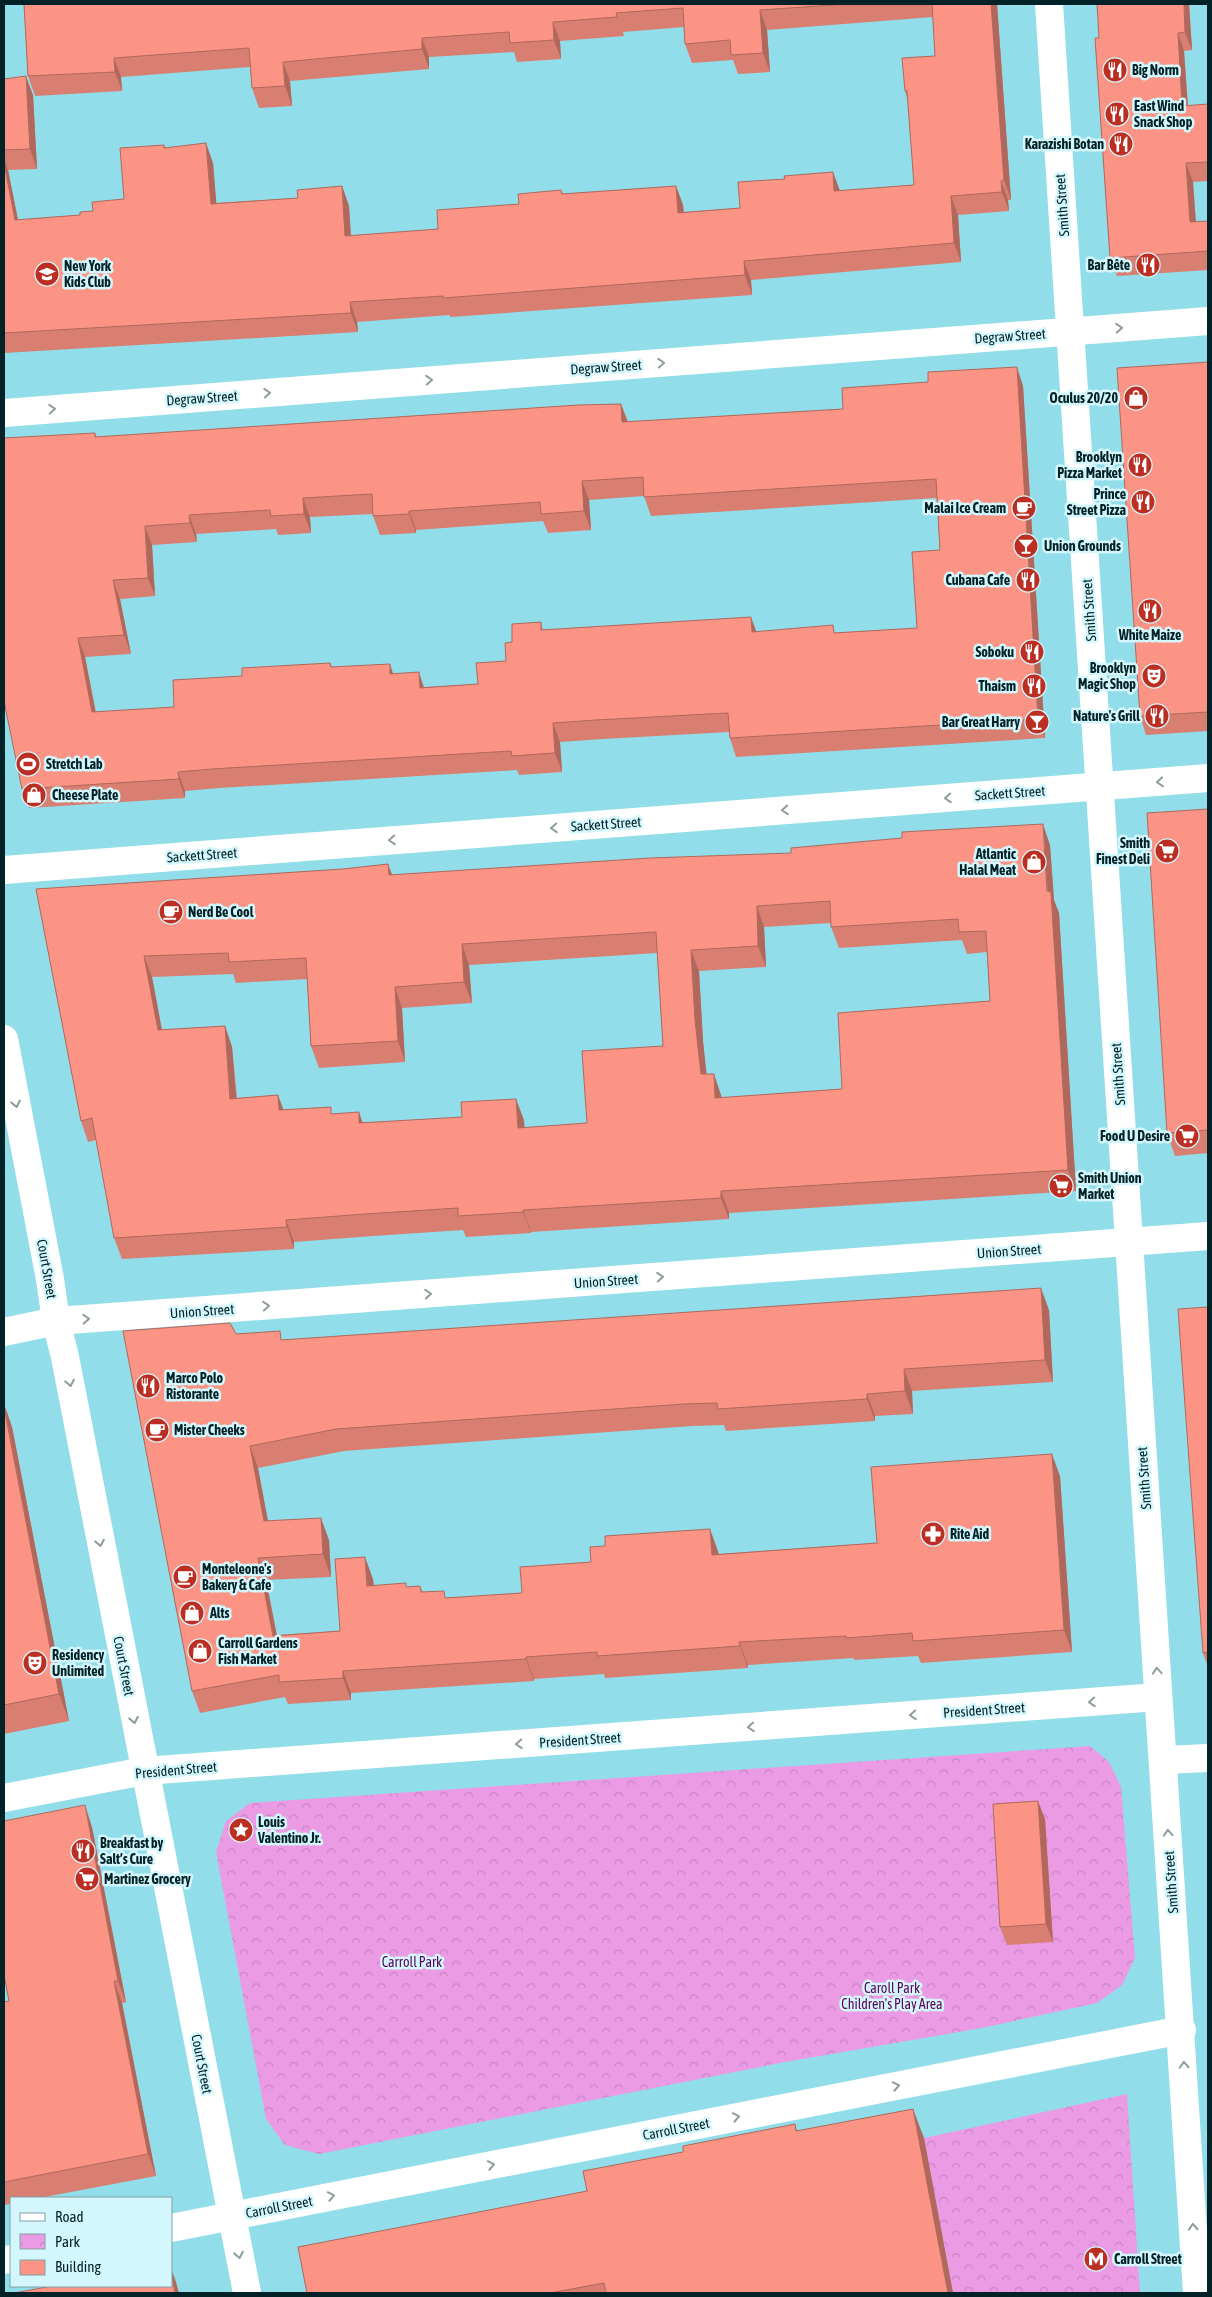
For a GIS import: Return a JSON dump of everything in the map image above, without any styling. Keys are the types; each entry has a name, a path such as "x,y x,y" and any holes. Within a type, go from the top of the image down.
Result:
{"street":[{"name":"Smith Street","path":"1049,4 1101,786 1158,1697 1200,2282"},
{"name":"Degraw Street","path":"4,413 1208,322"},
{"name":"Sackett Street","path":"4,870 1208,778"},
{"name":"Court Street","path":"4,1038 50,1279 56,1321 65,1357 247,2293"},
{"name":"Union Street","path":"4,1332 56,1321 1208,1236"},
{"name":"President Street","path":"4,1798 144,1771 1158,1697"},
{"path":"1163,1760 1208,1758"},
{"name":"Carroll Street","path":"172,2228 1182,2030"}],"green space":[{"name":"Carroll Park","path":"1090,1746 1109,1762 1121,1787 1135,1958 1122,1985 1097,2003 982,2028 785,2062 319,2154 285,2145 266,2119 216,1852 226,1821 250,1803"},
{"path":"1127,2094 1140,2293 953,2293 924,2138"}],"building":[{"path":"24,4 848,4 760,10 763,53 731,55 730,40 685,44 683,8 616,13 617,17 553,22 554,40 510,43 509,32 422,38 422,49 283,62 285,86 252,88 249,48 114,58 115,72 28,76"},
{"path":"932,4 991,4 1004,180 1001,181 1002,192 951,196 954,243 744,261 745,275 443,298 443,296 350,302 351,313 4,333 4,163 15,220 80,215 80,212 93,211 92,202 124,199 120,148 164,145 164,148 206,143 211,204 298,198 297,190 342,186 345,236 438,229 437,210 519,204 518,194 561,190 562,194 676,186 678,213 740,208 738,182 785,179 784,176 833,172 834,191 914,185 907,91 905,91 902,58 935,56"},
{"path":"1097,4 1184,4 1185,32 1178,33 1182,106 1208,104 1208,162 1186,163 1190,222 1208,221 1208,251 1110,258 1095,38 1099,38"},
{"path":"26,76 30,149 4,150 4,79"},
{"path":"1208,362 1208,712 1140,716 1117,368"},
{"path":"1017,367 1038,719 730,738 728,713 596,720 553,723 555,753 512,756 511,751 212,769 178,772 179,779 22,789 4,701 4,438 95,433 95,437 578,405 621,404 622,422 843,409 842,388 928,382 928,372","holes":["643,477 644,497 936,479 940,550 912,552 917,628 834,633 833,625 752,632 751,617 541,630 541,622 512,624 512,642 505,643 506,661 476,663 478,684 420,688 419,672 390,674 390,664 331,667 330,663 242,668 242,676 173,680 174,707 92,712 78,638 124,635 113,580 148,578 145,526 190,523 189,515 270,510 271,516 304,514 303,498 372,494 373,516 409,514 409,511 540,502 541,514 584,511 582,481"]},
{"path":"1208,809 1208,1130 1167,1133 1147,813"},
{"path":"1043,824 1047,891 1051,892 1068,1170 721,1191 721,1198 523,1210 523,1212 458,1216 458,1208 365,1214 286,1220 287,1227 114,1238 92,1118 81,1121 36,889 343,869 388,864 389,875 650,858 791,853 791,848 902,838 902,832","holes":["830,901 831,927 958,919 959,932 986,931 990,1001 838,1013 842,1089 715,1098 714,1074 701,1074 695,1020 691,950 758,946 757,906","656,932 663,1046 582,1051 587,1123 518,1128 516,1099 461,1102 462,1117 359,1123 359,1112 331,1114 331,1107 279,1110 278,1095 230,1099 225,1026 158,1030 144,956 228,953 229,962 306,958 311,1046 398,1041 395,987 464,982 462,944"]},
{"path":"1041,1288 1045,1360 904,1369 905,1391 867,1394 867,1399 718,1409 717,1403 684,1404 336,1429 250,1446 264,1521 321,1518 323,1554 258,1558 273,1636 340,1631 335,1559 365,1557 367,1586 406,1583 406,1587 420,1586 421,1592 444,1591 445,1598 522,1593 520,1567 591,1562 590,1547 605,1546 605,1536 710,1529 712,1555 877,1543 871,1467 1052,1454 1064,1630 913,1641 912,1633 846,1638 846,1636 739,1642 740,1646 597,1656 597,1652 526,1657 526,1659 343,1671 343,1678 279,1682 279,1675 192,1691 123,1331 230,1323 236,1334 280,1331 281,1340"},
{"path":"1208,1307 1208,1652 1203,1653 1178,1309"},
{"path":"4,1407 59,1694 4,1705"},
{"path":"1038,1801 1046,1924 1000,1927 993,1804"},
{"path":"85,1805 118,1981 114,1981 148,2154 4,2182 4,2002 9,2001 4,1975 4,1821"},
{"path":"913,2109 948,2293 606,2293 604,2283 550,2293 307,2293 298,2247 587,2191 583,2171 683,2152 683,2146 795,2124 796,2131"},
{"path":"172,2278 175,2293 14,2293 47,2287 172,2287"}],"place":[{"name":"Big Norm","path":"1115,70"},
{"name":"East Wind Snack Shop","path":"1117,114"},
{"name":"Karazishi Botan","path":"1121,144"},
{"name":"Bar Bête","path":"1148,265"},
{"name":"New York Kids Club","path":"47,274"},
{"name":"Oculus 20/20","path":"1136,398"},
{"name":"Brooklyn Pizza Market","path":"1140,465"},
{"name":"Prince Street Pizza","path":"1143,502"},
{"name":"Malai Ice Cream","path":"1024,508"},
{"name":"Union Grounds","path":"1026,546"},
{"name":"Cubana Cafe","path":"1028,580"},
{"name":"White Maize","path":"1150,611"},
{"name":"Soboku","path":"1032,652"},
{"name":"Brooklyn Magic Shop","path":"1154,676"},
{"name":"Thaism","path":"1034,686"},
{"name":"Nature's Grill","path":"1157,716"},
{"name":"Bar Great Harry","path":"1037,722"},
{"name":"Stretch Lab","path":"28,764"},
{"name":"Cheese Plate","path":"34,795"},
{"name":"Smith Finest Deli","path":"1167,851"},
{"name":"Atlantic Halal Meat","path":"1034,862"},
{"name":"Nerd Be Cool","path":"171,912"},
{"name":"Food U Desire","path":"1187,1136"},
{"name":"Smith Union Market","path":"1061,1186"},
{"name":"Marco Polo Ristorante","path":"148,1386"},
{"name":"Mister Cheeks","path":"157,1430"},
{"name":"Rite Aid","path":"933,1534"},
{"name":"Monteleone's Bakery & Cafe","path":"185,1577"},
{"name":"Alts","path":"192,1613"},
{"name":"Carroll Gardens Fish Market","path":"200,1651"},
{"name":"Residency Unlimited","path":"35,1663"},
{"name":"Louis Valentino Jr.","path":"241,1830"},
{"name":"Breakfast by Salt’s Cure","path":"83,1851"},
{"name":"Martinez Grocery","path":"87,1879"},
{"name":"Carroll Street","path":"1096,2259"}],"park label":[{"name":"Caroll Park Children's Play Area","path":"892,1996"}]}
